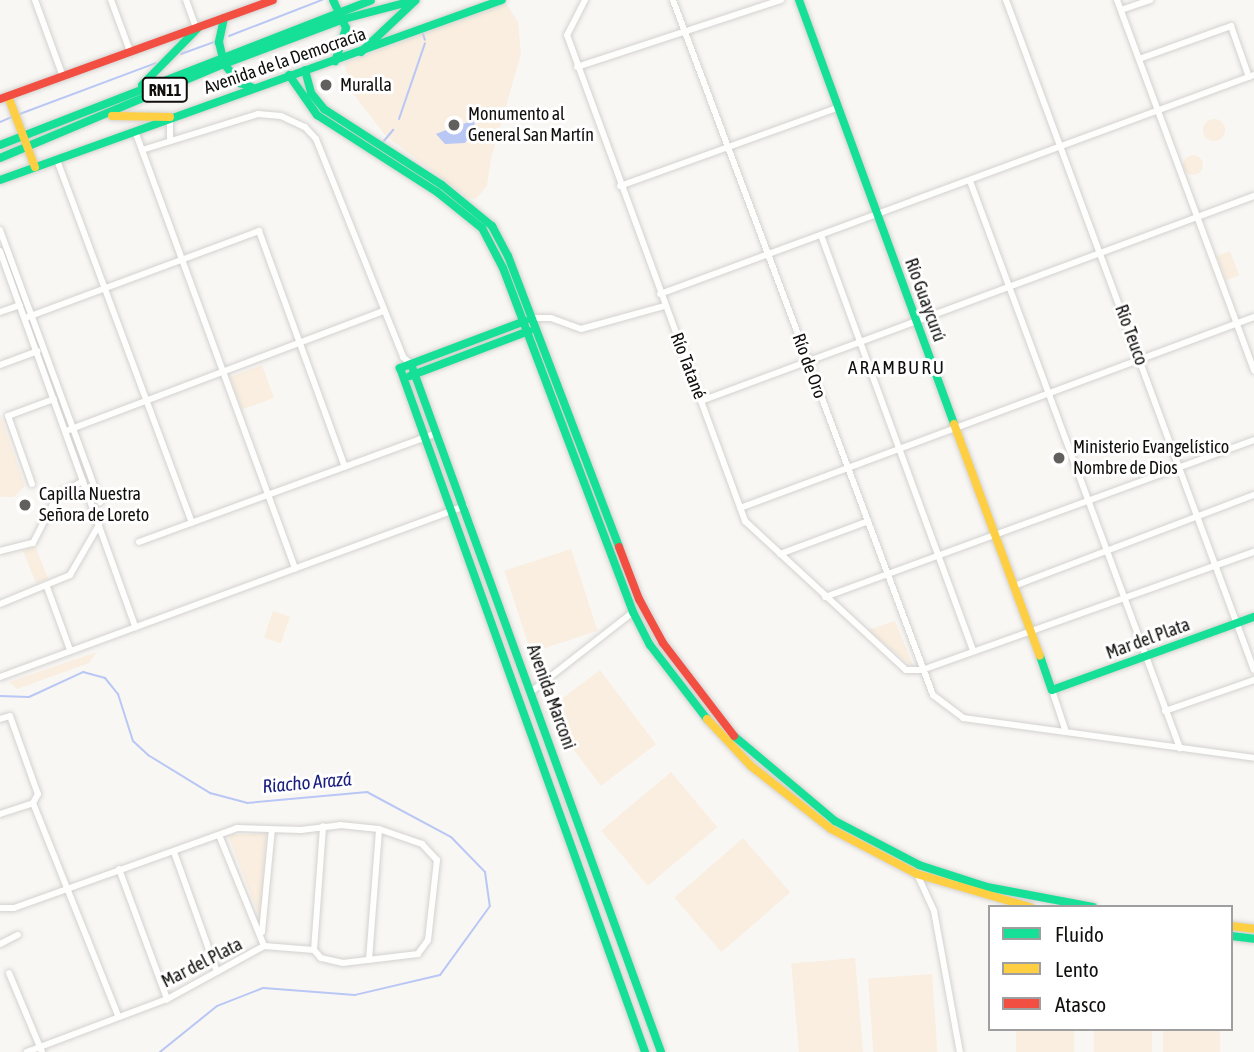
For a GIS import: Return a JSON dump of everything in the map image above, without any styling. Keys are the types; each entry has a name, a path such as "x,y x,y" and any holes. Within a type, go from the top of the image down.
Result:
{"main road":[{"path":"35,167 15,114 2,98 273,0"},
{"path":"333,0 341,9 345,38 335,61"},
{"name":"Avenida de la Democracia","path":"0,145 221,55 371,0"},
{"path":"361,52 416,0"},
{"name":"Avenida de la Democracia","path":"0,158 106,116 224,64 344,19 416,0"},
{"name":"Avenida de la Democracia","path":"0,180 251,87 361,52 502,0"},
{"name":"Río Guaycurú","path":"799,0 1052,690"},
{"path":"224,18 221,55 224,64 240,83 251,87"},
{"path":"136,90 197,27"},
{"path":"305,70 311,93 324,109 485,218 508,256 639,599 663,643 727,730 795,792 835,821 919,865 987,887 1082,905"},
{"path":"289,75 317,115 454,203 482,228 503,268 521,322 633,612 670,675 751,766 831,829 917,874 1023,905"},
{"path":"106,116 170,117"},
{"path":"400,368 531,318"},
{"path":"404,379 536,328"},
{"name":"Avenida Marconi","path":"411,364 621,934 661,1052"},
{"name":"Avenida Marconi","path":"400,368 645,1052"},
{"name":"Mar del Plata","path":"1052,690 1254,617"},
{"path":"519,696 532,691"},
{"path":"1233,926 1254,929"},
{"path":"606,940 621,934"},
{"path":"1233,936 1254,939"},
{"path":"637,1028 651,1023"}],"street":[{"path":"35,0 63,76"},
{"path":"111,0 130,51"},
{"path":"186,0 197,27"},
{"name":"Río Tatané","path":"585,0 567,35 620,186 745,521 825,597 914,673 922,670"},
{"name":"Río de Oro","path":"673,0 885,576 933,695 963,718 1065,729"},
{"path":"577,67 781,0"},
{"name":"Río Teuco","path":"1006,0 1062,144 1254,670"},
{"path":"1118,0 1254,370"},
{"path":"1121,10 1150,0"},
{"path":"660,294 1252,76 1231,26 1139,59"},
{"path":"620,186 837,108"},
{"name":"Avenida Marconi","path":"170,139 258,114 294,120 316,139 383,311 403,357 411,364"},
{"path":"142,150 170,139 170,117"},
{"path":"135,131 220,371 295,569"},
{"path":"57,160 192,523"},
{"path":"970,181 1180,748"},
{"path":"701,401 1254,196"},
{"path":"0,230 54,399 70,430 83,481 135,627"},
{"path":"28,317 258,230 345,467"},
{"path":"821,235 941,556 973,650"},
{"path":"1,256 20,305 28,317 100,502"},
{"path":"0,312 20,305"},
{"path":"531,318 551,318 581,329 664,306"},
{"path":"70,430 383,311"},
{"path":"740,508 1140,362 1254,317"},
{"path":"0,365 38,351"},
{"path":"400,368 403,357"},
{"path":"32,484 8,416 54,399"},
{"path":"139,542 438,433"},
{"path":"825,597 1254,440"},
{"path":"0,551 33,543 57,496 83,481"},
{"path":"1014,586 1254,495"},
{"path":"0,677 465,506"},
{"path":"780,554 866,522"},
{"path":"0,604 47,587 74,572 99,526"},
{"path":"922,670 1254,552"},
{"path":"47,587 70,650"},
{"path":"532,691 633,612"},
{"path":"1165,711 1254,680"},
{"name":"Río Guaycurú","path":"1052,690 1065,729"},
{"path":"0,719 10,716 37,794 33,803 65,889 118,1016"},
{"path":"1065,729 1254,758"},
{"path":"0,814 33,803"},
{"path":"0,908 14,908 237,828 272,830 323,826 379,829 369,960"},
{"path":"314,950 323,826"},
{"name":"Mar del Plata","path":"27,1052 41,1050 118,1016 167,999 264,946 314,950 321,958 344,963 418,954 428,940 437,860 422,844 379,829"},
{"path":"262,935 272,830"},
{"path":"219,835 262,935 264,946"},
{"path":"174,852 217,972"},
{"path":"119,869 167,999"},
{"path":"917,874 934,911 960,1052"},
{"path":"0,943 18,935"},
{"path":"9,972 41,1050"}],"shaded area":[{"path":"506,3 518,22 521,54 491,158 487,186 476,199 466,197 385,135 352,92 344,63"},
{"path":"1214,119 1222,122 1225,130 1222,138 1214,141 1206,138 1203,130 1206,122"},
{"path":"1193,155 1200,158 1203,165 1200,172 1193,175 1186,172 1183,165 1186,158"},
{"path":"1230,251 1239,275 1226,280 1217,256"},
{"path":"262,365 274,398 242,410 230,377"},
{"path":"0,415 25,486 14,497 0,497"},
{"path":"463,517 523,683 521,684"},
{"path":"35,546 48,578 36,583 23,551"},
{"path":"571,549 598,631 531,652 504,571"},
{"path":"273,611 290,617 281,643 264,637"},
{"path":"895,621 914,668 868,630"},
{"path":"97,652 89,663 17,689 9,682"},
{"path":"600,670 656,744 601,786 545,712"},
{"path":"671,772 717,827 648,886 601,830"},
{"path":"560,795 562,795 609,930"},
{"path":"266,833 261,921 228,835"},
{"path":"743,838 790,892 722,952 674,898"},
{"path":"855,958 863,1052 799,1052 791,964"},
{"path":"932,974 937,1052 873,1052 868,978"},
{"path":"1016,1031 1074,1031 1074,1052 1016,1052"},
{"path":"1094,1031 1152,1031 1152,1052 1094,1052"},
{"path":"1163,1031 1220,1031 1220,1052 1163,1052"}],"water":[{"path":"474,121 475,129 465,143 445,144 436,134 446,130 454,134 462,124"}],"waterway":[{"path":"229,36 322,0"},
{"path":"423,34 425,40"},
{"path":"181,54 216,41"},
{"path":"399,119 425,43"},
{"path":"17,115 156,63"},
{"path":"0,122 12,117"},
{"path":"383,142 393,130"},
{"name":"Riacho Arazá","path":"0,696 29,697 83,672 105,678 118,694 133,741 148,755 210,793 247,803 367,792 451,837 485,872 490,906 440,975 355,995 263,988 217,1006 160,1052"}],"traffic: fast":[{"path":"333,0 346,28 335,61"},
{"path":"0,145 371,0"},
{"path":"0,158 224,64 344,19 416,0"},
{"path":"0,180 502,0"},
{"path":"799,0 954,424"},
{"path":"361,52 415,1"},
{"path":"224,18 219,42 224,64 240,83 251,87"},
{"path":"142,85 199,27"},
{"path":"305,70 311,93 324,109 442,185 492,226 508,256 619,547"},
{"path":"289,75 317,115 437,192 482,228 503,268 633,612 650,645 707,719"},
{"path":"525,321 400,368 645,1052"},
{"path":"410,376 529,331"},
{"path":"411,364 661,1052"},
{"path":"1040,656 1052,690 1254,617"},
{"path":"734,736 835,821 919,865 987,887 1082,905"},
{"path":"1233,936 1254,939"}],"traffic: slow":[{"path":"8,96 35,167"},
{"path":"112,116 170,117"},
{"path":"954,424 1040,656"},
{"path":"707,719 751,766 831,829 917,874 1023,905"},
{"path":"1233,926 1254,929"}],"traffic: jam":[{"path":"0,99 273,0"},
{"path":"619,547 639,599 663,643 734,736"}],"place":[{"name":"Muralla","path":"326,85"},
{"name":"Monumento al General San Martín","path":"454,125"},
{"name":"Ministerio Evangelístico Nombre de Dios","path":"1059,458"},
{"name":"Capilla Nuestra Señora de Loreto","path":"25,505"}],"district":[{"name":"ARAMBURU","path":"897,368"}]}
